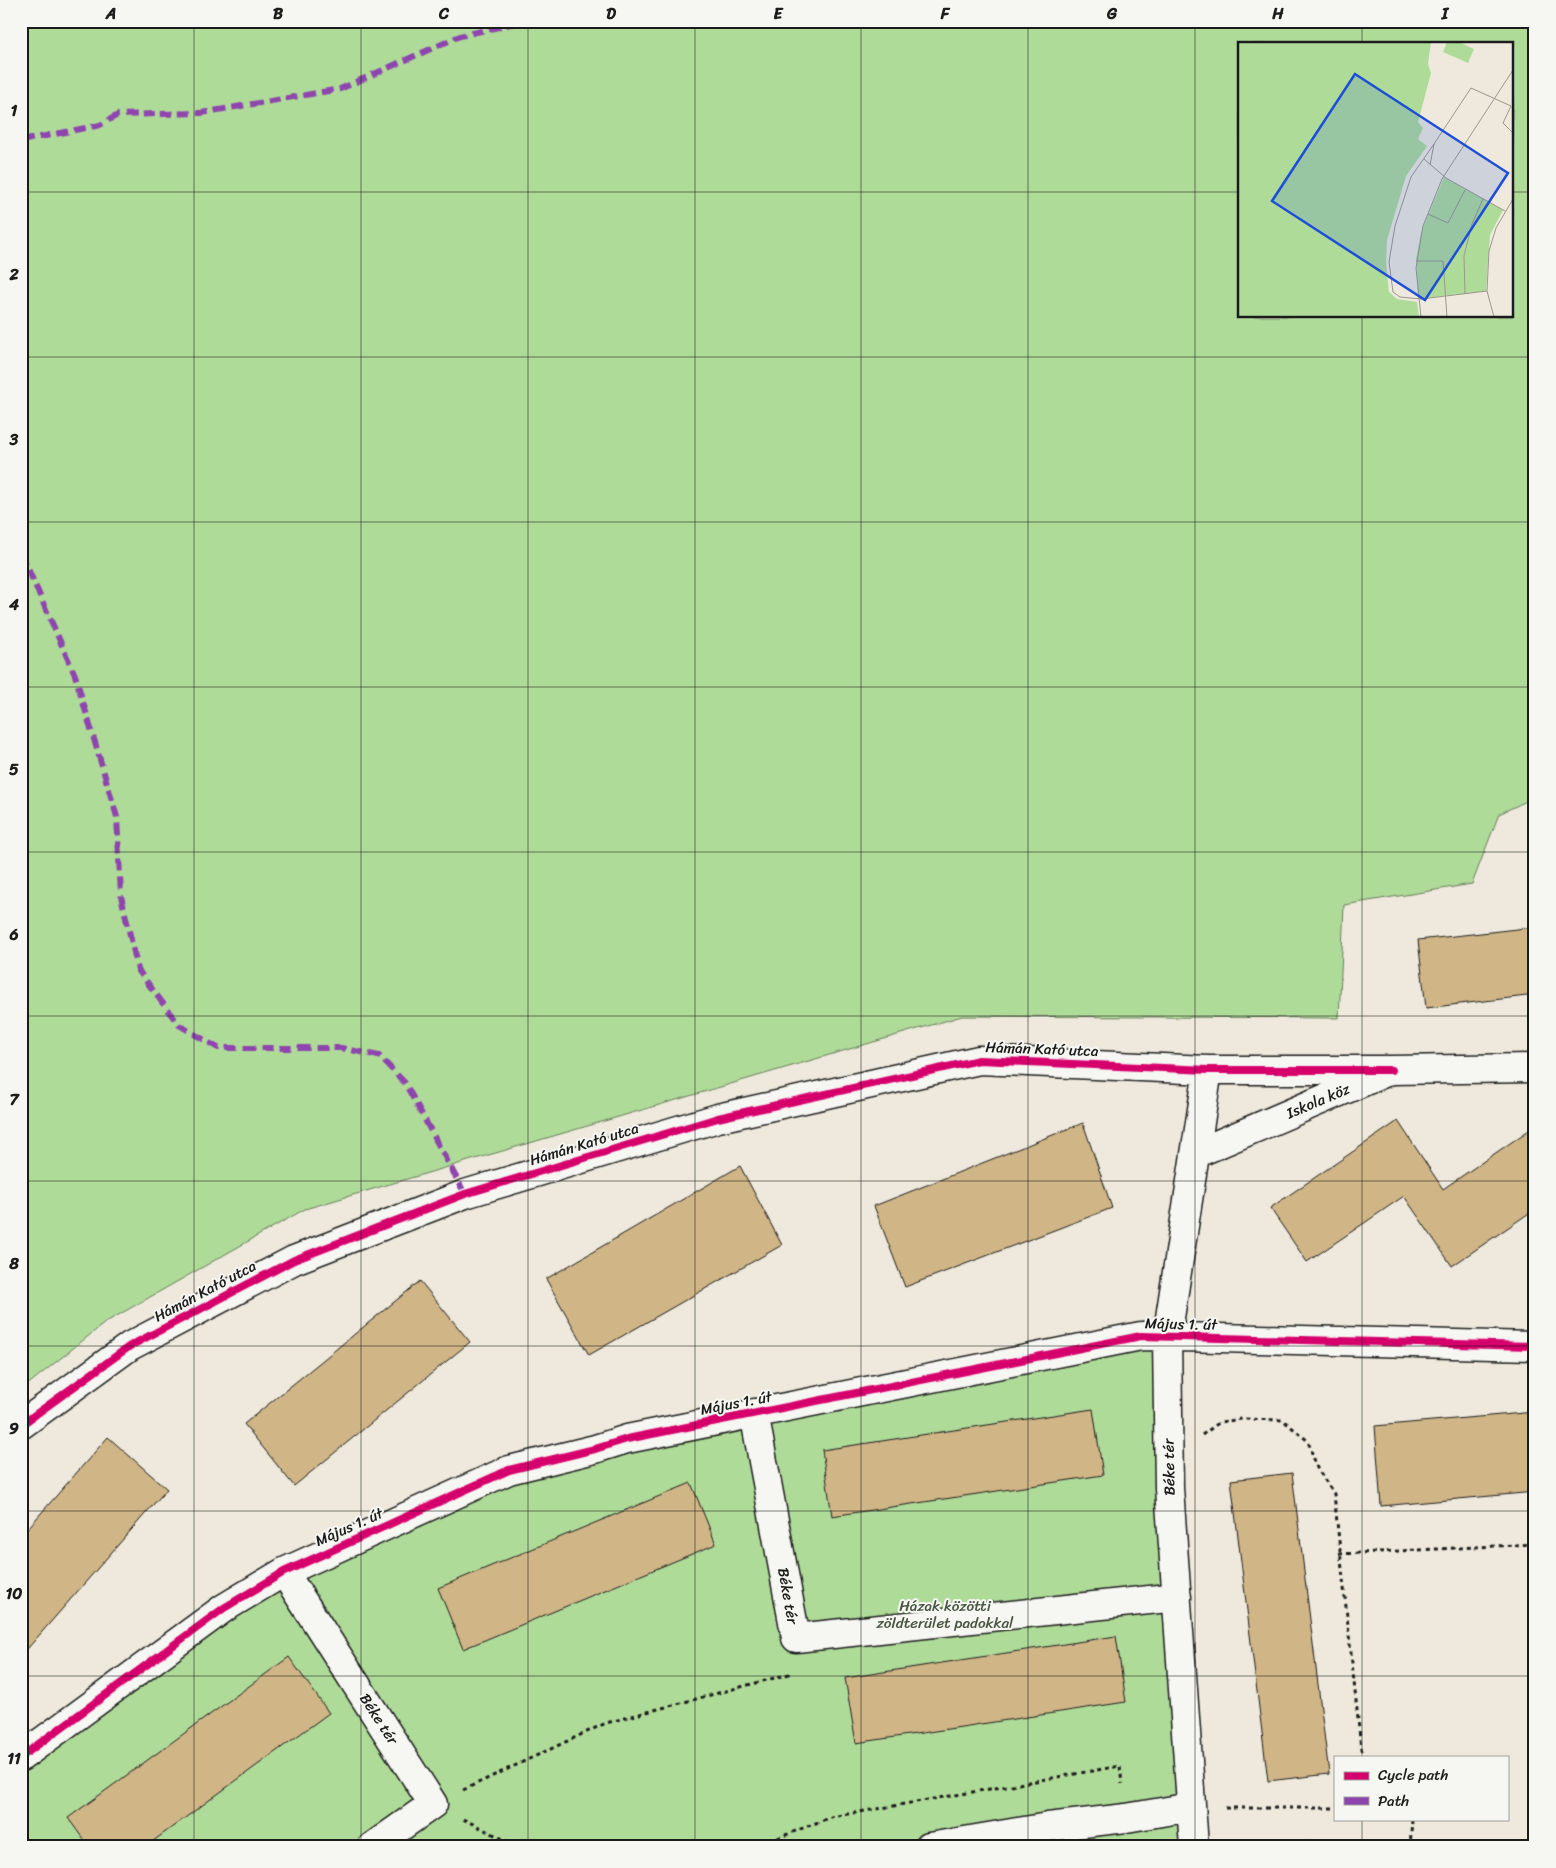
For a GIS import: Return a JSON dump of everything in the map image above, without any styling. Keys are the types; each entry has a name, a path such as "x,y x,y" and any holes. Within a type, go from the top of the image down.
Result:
{"street":[{"name":"Hámán Kató utca","path":"21,1425 130,1346 294,1260 465,1194 718,1118 979,1060 1208,1070 1391,1070"},
{"name":"Iskola köz","path":"1195,1154 1391,1070 1535,1068"},
{"path":"1167,1337 1208,1070"},
{"name":"Május 1. út","path":"21,1757 224,1608 284,1572 509,1470 595,1449 627,1439 1141,1336 1535,1346"},
{"name":"Béke tér","path":"1167,1337 1169,1488 1194,1847"},
{"name":"Béke tér","path":"754,1413 796,1638 1177,1597"},
{"name":"Béke tér","path":"284,1572 433,1804"},
{"path":"372,1847 433,1804"},
{"path":"930,1847 1048,1827 1126,1818 1191,1807"}],"path":[{"path":"1242,1420 1283,1420 1308,1441 1317,1468 1334,1494 1362,1756"},
{"path":"1339,1554 1535,1544"},
{"path":"433,1804 606,1723 796,1672"},
{"path":"755,1847 831,1817 1120,1766"},
{"path":"433,1804 519,1847"},
{"path":"1191,1807 1334,1808"},
{"path":"1410,1847 1412,1820"}],"green space":[{"path":"21,21 1535,21 1535,797 1499,814 1472,884 1344,905 1339,1018 962,1016 305,1209 106,1322 21,1390"},
{"name":"Házak közötti zöldterület padokkal","path":"1167,1337 1194,1847 21,1847 21,1765 307,1561 566,1456"}],"building":[{"path":"1535,927 1535,995 1426,1008 1418,940"},
{"path":"1398,1121 1443,1189 1535,1126 1535,1209 1452,1266 1404,1196 1307,1262 1270,1208"},
{"path":"1083,1123 1112,1208 905,1287 874,1206"},
{"path":"740,1166 782,1245 589,1355 546,1279"},
{"path":"420,1281 470,1342 294,1486 244,1424"},
{"path":"1093,1409 1103,1475 832,1516 822,1450"},
{"path":"1535,1412 1535,1492 1381,1506 1375,1426"},
{"path":"108,1437 167,1489 21,1656 21,1536"},
{"path":"1292,1473 1329,1774 1268,1781 1231,1480"},
{"path":"691,1483 716,1544 463,1649 438,1588"},
{"path":"1116,1636 1126,1702 856,1743 845,1678"},
{"path":"289,1657 329,1713 145,1847 89,1847 68,1818"},
{"path":"1337,1841 1337,1847 1265,1847 1265,1842"}],"marked path":[{"path":"21,141 100,125 118,115 201,113 340,89 460,36 524,21"},
{"path":"21,553 75,675 117,817 121,896 138,970 179,1025 218,1048 341,1048 379,1056 405,1083 465,1194"}],"cycle path":[{"path":"21,1425 130,1346 294,1260 465,1194 718,1118 979,1060 1208,1070 1391,1070"},
{"path":"21,1757 224,1608 284,1572 509,1470 595,1449 627,1439 1141,1336 1535,1346"}]}
